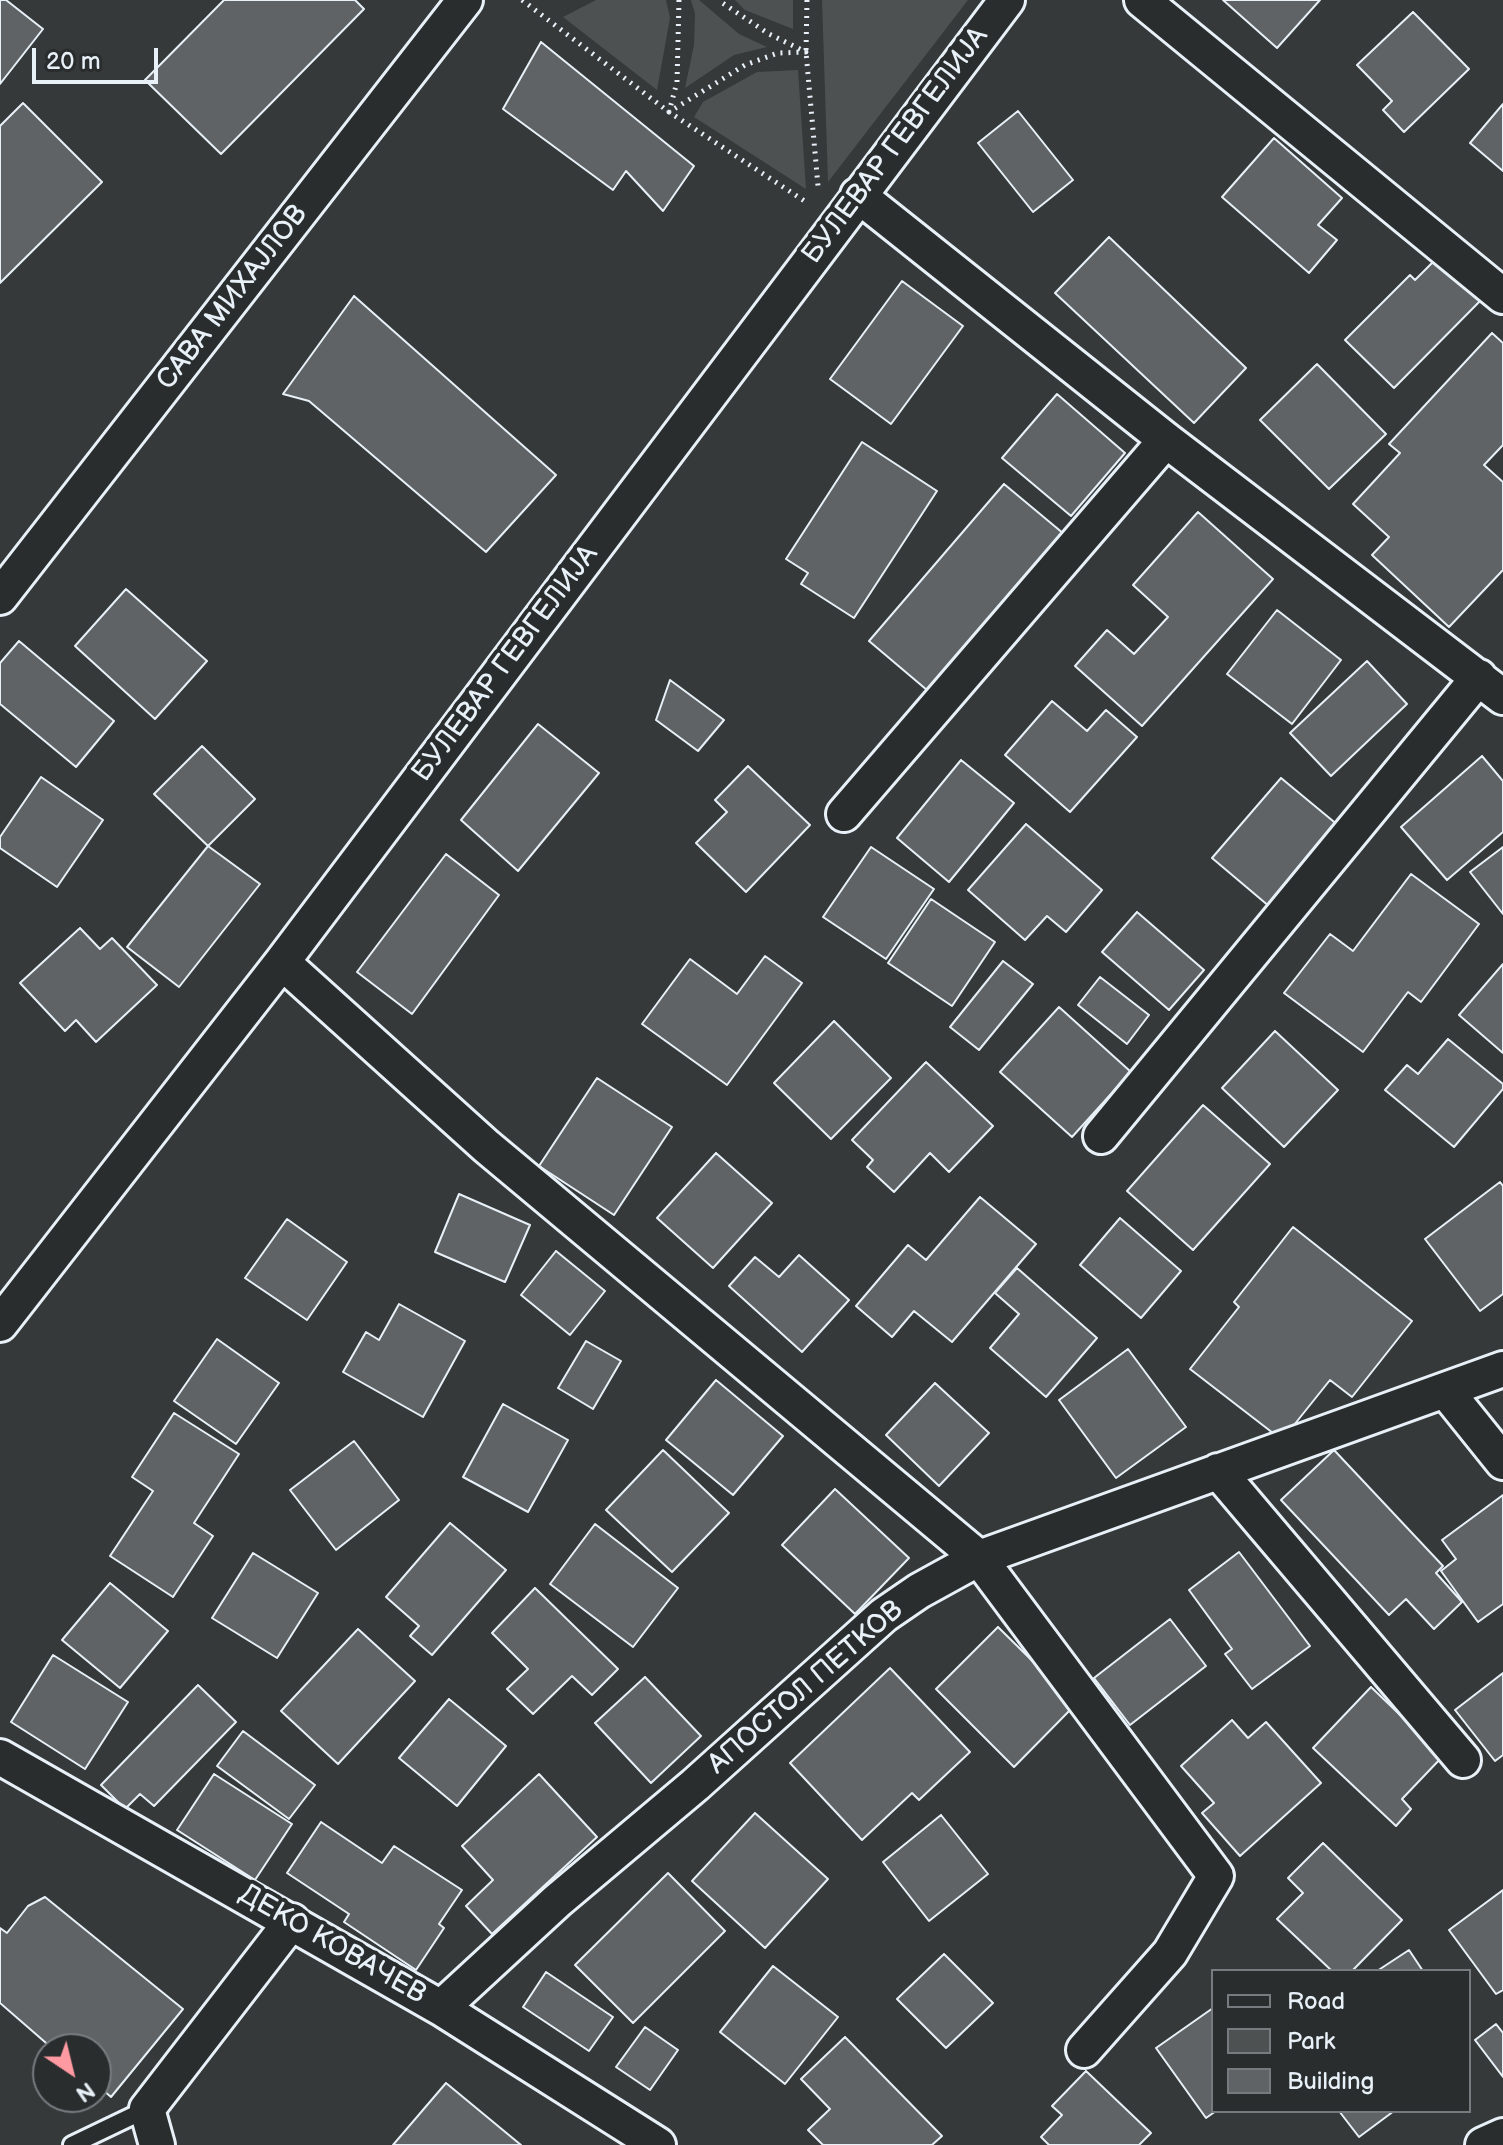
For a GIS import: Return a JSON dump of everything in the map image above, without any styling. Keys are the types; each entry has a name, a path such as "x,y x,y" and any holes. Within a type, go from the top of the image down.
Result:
{"street":[{"name":"САВА МИХАЈЛОВ","path":"0,597 465,0"},
{"name":"БУЛЕВАР ГЕВГЕЛИЈА","path":"0,1324 282,962 1007,0"},
{"path":"1142,0 1503,296"},
{"path":"858,195 1166,440 1491,687 1101,1136"},
{"path":"844,814 1166,440"},
{"path":"282,962 486,1146 979,1558 1216,1876 1170,1953 1084,2050"},
{"name":"АПОСТОЛ ПЕТКОВ","path":"441,2008 557,1901 695,1785 884,1615 919,1591 979,1558 1503,1369"},
{"path":"1446,1391 1503,1462"},
{"path":"1218,1471 1463,1760"},
{"name":"ДЕКО КОВАЧЕВ","path":"0,1757 441,2008 658,2145"},
{"path":"157,2145 147,2109 292,1921"},
{"path":"1483,2145 1503,2136"}],"lane":[{"path":"72,2145 147,2109"}],"path":[{"path":"522,0 669,112 808,203"},
{"path":"669,112 677,82 679,0"},
{"path":"718,0 769,34 806,52"},
{"path":"807,0 806,52 819,196"},
{"path":"669,112 745,65 778,53 806,52"}],"green space":[{"path":"596,0 666,0 670,18 657,90 563,17"},
{"path":"691,0 699,0 739,34 767,47 734,55 685,88 694,45 695,14"},
{"path":"735,0 793,0 793,29 745,10"},
{"path":"822,0 968,0 828,182"},
{"path":"798,70 806,189 694,117 703,102 757,72"}],"building":[{"path":"0,0 6,0 43,29 0,84"},
{"path":"224,0 355,0 364,9 221,154 145,80"},
{"path":"1223,0 1320,0 1277,48"},
{"path":"1413,12 1469,69 1404,132 1383,110 1392,101 1357,65"},
{"path":"541,42 694,166 663,211 626,171 613,190 503,109"},
{"path":"23,103 102,182 0,283 0,126"},
{"path":"1503,104 1503,171 1470,143"},
{"path":"1018,111 1073,180 1033,212 978,143"},
{"path":"1274,138 1342,198 1318,225 1337,240 1309,273 1222,197"},
{"path":"1109,237 1246,368 1194,423 1055,293"},
{"path":"1442,253 1485,296 1394,388 1345,340 1410,275 1415,280"},
{"path":"902,281 963,326 891,424 830,379"},
{"path":"354,296 556,475 486,552 309,401 283,394"},
{"path":"1492,333 1503,343 1503,445 1484,465 1503,482 1503,570 1449,627 1372,555 1389,537 1353,504 1400,453 1389,444"},
{"path":"1317,364 1386,434 1329,489 1260,420"},
{"path":"1057,394 1125,453 1071,516 1002,458"},
{"path":"862,442 937,491 854,618 801,584 808,573 786,559"},
{"path":"1004,484 1070,539 934,696 869,641"},
{"path":"1198,512 1273,579 1142,726 1075,666 1107,630 1134,654 1168,617 1133,585"},
{"path":"126,589 207,661 155,719 75,646"},
{"path":"1277,610 1341,660 1292,724 1227,674"},
{"path":"19,641 114,721 76,767 0,704 0,663"},
{"path":"1367,661 1407,704 1331,776 1290,733"},
{"path":"670,680 724,720 698,751 656,720"},
{"path":"1052,701 1087,731 1106,710 1137,737 1070,812 1005,755"},
{"path":"538,724 599,773 518,871 461,820"},
{"path":"202,746 255,799 208,846 154,794"},
{"path":"1482,756 1503,781 1503,832 1447,880 1401,827"},
{"path":"961,760 1014,803 949,882 897,838"},
{"path":"748,766 810,825 746,892 696,843 727,812 715,800"},
{"path":"41,777 103,820 57,887 0,848 0,837"},
{"path":"1281,778 1339,826 1270,907 1212,858"},
{"path":"1026,824 1102,890 1066,932 1047,916 1025,940 968,890"},
{"path":"208,846 260,884 179,987 127,947"},
{"path":"871,847 934,889 886,959 823,917"},
{"path":"1503,847 1503,914 1470,872"},
{"path":"446,854 499,895 412,1014 357,972"},
{"path":"1411,874 1479,924 1421,1002 1408,992 1363,1052 1284,993 1330,934 1353,951"},
{"path":"931,899 995,942 952,1006 888,963"},
{"path":"1137,912 1204,970 1169,1010 1102,952"},
{"path":"80,928 100,949 112,938 157,985 96,1042 76,1020 65,1031 20,983"},
{"path":"765,956 802,983 727,1085 642,1024 690,959 737,994"},
{"path":"1003,961 1033,984 979,1050 950,1027"},
{"path":"1503,964 1503,1053 1459,1015"},
{"path":"1100,977 1149,1015 1127,1044 1078,1005"},
{"path":"1059,1007 1131,1072 1072,1137 1000,1072"},
{"path":"834,1021 891,1078 831,1139 774,1083"},
{"path":"1275,1031 1338,1090 1284,1147 1222,1088"},
{"path":"1448,1039 1503,1084 1503,1089 1454,1147 1385,1090 1407,1065 1418,1074"},
{"path":"926,1062 993,1126 949,1172 930,1153 894,1192 867,1167 873,1160 852,1140"},
{"path":"597,1078 672,1127 614,1215 539,1166"},
{"path":"1203,1105 1270,1164 1193,1250 1127,1191"},
{"path":"716,1153 772,1203 713,1268 657,1218"},
{"path":"1500,1182 1503,1186 1503,1294 1480,1311 1425,1239"},
{"path":"459,1194 530,1225 505,1282 435,1252"},
{"path":"980,1197 1036,1244 952,1342 914,1311 892,1337 856,1306 908,1245 926,1260"},
{"path":"1120,1218 1181,1271 1141,1318 1080,1265"},
{"path":"287,1219 347,1262 307,1320 245,1278"},
{"path":"1293,1227 1412,1321 1352,1397 1330,1380 1282,1440 1190,1369 1239,1307 1234,1302"},
{"path":"556,1251 605,1291 570,1335 521,1295"},
{"path":"799,1255 849,1300 802,1352 729,1286 755,1257 779,1277"},
{"path":"1017,1268 1097,1338 1046,1397 990,1348 1019,1314 995,1293"},
{"path":"399,1304 465,1341 423,1417 343,1372 366,1332 379,1340"},
{"path":"217,1339 279,1383 236,1444 174,1401"},
{"path":"586,1341 621,1361 593,1409 558,1388"},
{"path":"1128,1349 1186,1427 1116,1478 1059,1400"},
{"path":"716,1380 783,1436 733,1495 666,1440"},
{"path":"935,1383 989,1433 939,1486 886,1435"},
{"path":"503,1404 568,1440 528,1512 463,1477"},
{"path":"174,1413 239,1454 194,1523 213,1536 173,1597 110,1556 153,1491 132,1477"},
{"path":"354,1441 399,1500 336,1550 290,1490"},
{"path":"663,1450 729,1513 672,1572 606,1510"},
{"path":"1334,1450 1443,1566 1436,1573 1462,1602 1434,1629 1406,1599 1389,1615 1281,1500"},
{"path":"835,1489 909,1558 855,1614 782,1545"},
{"path":"1503,1495 1503,1604 1478,1622 1441,1571 1456,1559 1442,1540"},
{"path":"450,1523 506,1570 432,1655 410,1636 419,1626 386,1597"},
{"path":"595,1524 678,1588 633,1647 550,1584"},
{"path":"1239,1552 1310,1646 1252,1689 1225,1654 1232,1649 1189,1590"},
{"path":"253,1553 318,1593 277,1658 212,1618"},
{"path":"110,1583 168,1631 120,1688 62,1640"},
{"path":"535,1588 618,1669 592,1695 572,1676 533,1714 507,1689 528,1669 492,1633"},
{"path":"1170,1619 1206,1666 1130,1725 1094,1678"},
{"path":"998,1627 1076,1704 1014,1767 936,1689"},
{"path":"358,1629 415,1681 338,1764 281,1711"},
{"path":"53,1655 128,1702 85,1769 11,1722"},
{"path":"890,1668 970,1752 919,1800 912,1793 862,1840 790,1763"},
{"path":"1503,1673 1503,1755 1495,1761 1455,1710"},
{"path":"645,1677 701,1736 651,1783 595,1723"},
{"path":"198,1685 236,1722 154,1806 140,1794 125,1809 101,1785"},
{"path":"1371,1687 1443,1756 1402,1799 1411,1809 1396,1826 1313,1748"},
{"path":"449,1699 506,1746 457,1806 399,1758"},
{"path":"1232,1720 1248,1738 1266,1722 1321,1783 1240,1856 1202,1813 1214,1803 1181,1766"},
{"path":"243,1731 315,1785 289,1819 217,1766"},
{"path":"214,1774 292,1824 255,1880 177,1830"},
{"path":"539,1774 597,1837 492,1934 466,1906 493,1880 462,1846"},
{"path":"755,1813 828,1879 765,1948 692,1881"},
{"path":"941,1815 988,1874 929,1921 883,1862"},
{"path":"321,1822 382,1863 394,1846 462,1890 439,1924 444,1928 416,1970 344,1922 349,1914 287,1873"},
{"path":"1323,1843 1402,1920 1354,1969 1330,1969 1277,1919 1303,1893 1288,1878"},
{"path":"668,1873 725,1931 633,2023 575,1965"},
{"path":"1503,1890 1503,1990 1496,1994 1449,1930"},
{"path":"45,1897 183,2009 112,2096 112,2033 35,2033 0,2003 0,1928 7,1933 28,1906"},
{"path":"1409,1950 1422,1969 1380,1969"},
{"path":"944,1954 993,2003 946,2048 897,1999"},
{"path":"773,1966 838,2017 785,2084 720,2032"},
{"path":"546,1972 613,2017 589,2051 523,2007"},
{"path":"1211,2009 1213,2113 1206,2118 1156,2048"},
{"path":"1496,2024 1503,2033 1503,2077 1475,2040"},
{"path":"645,2027 678,2050 650,2090 616,2067"},
{"path":"845,2037 942,2136 932,2145 823,2145 808,2130 830,2109 801,2079"},
{"path":"1086,2071 1151,2133 1139,2145 1049,2145 1041,2137 1062,2115 1052,2106"},
{"path":"446,2083 521,2145 393,2145"},
{"path":"1341,2113 1391,2113 1359,2137"}]}
